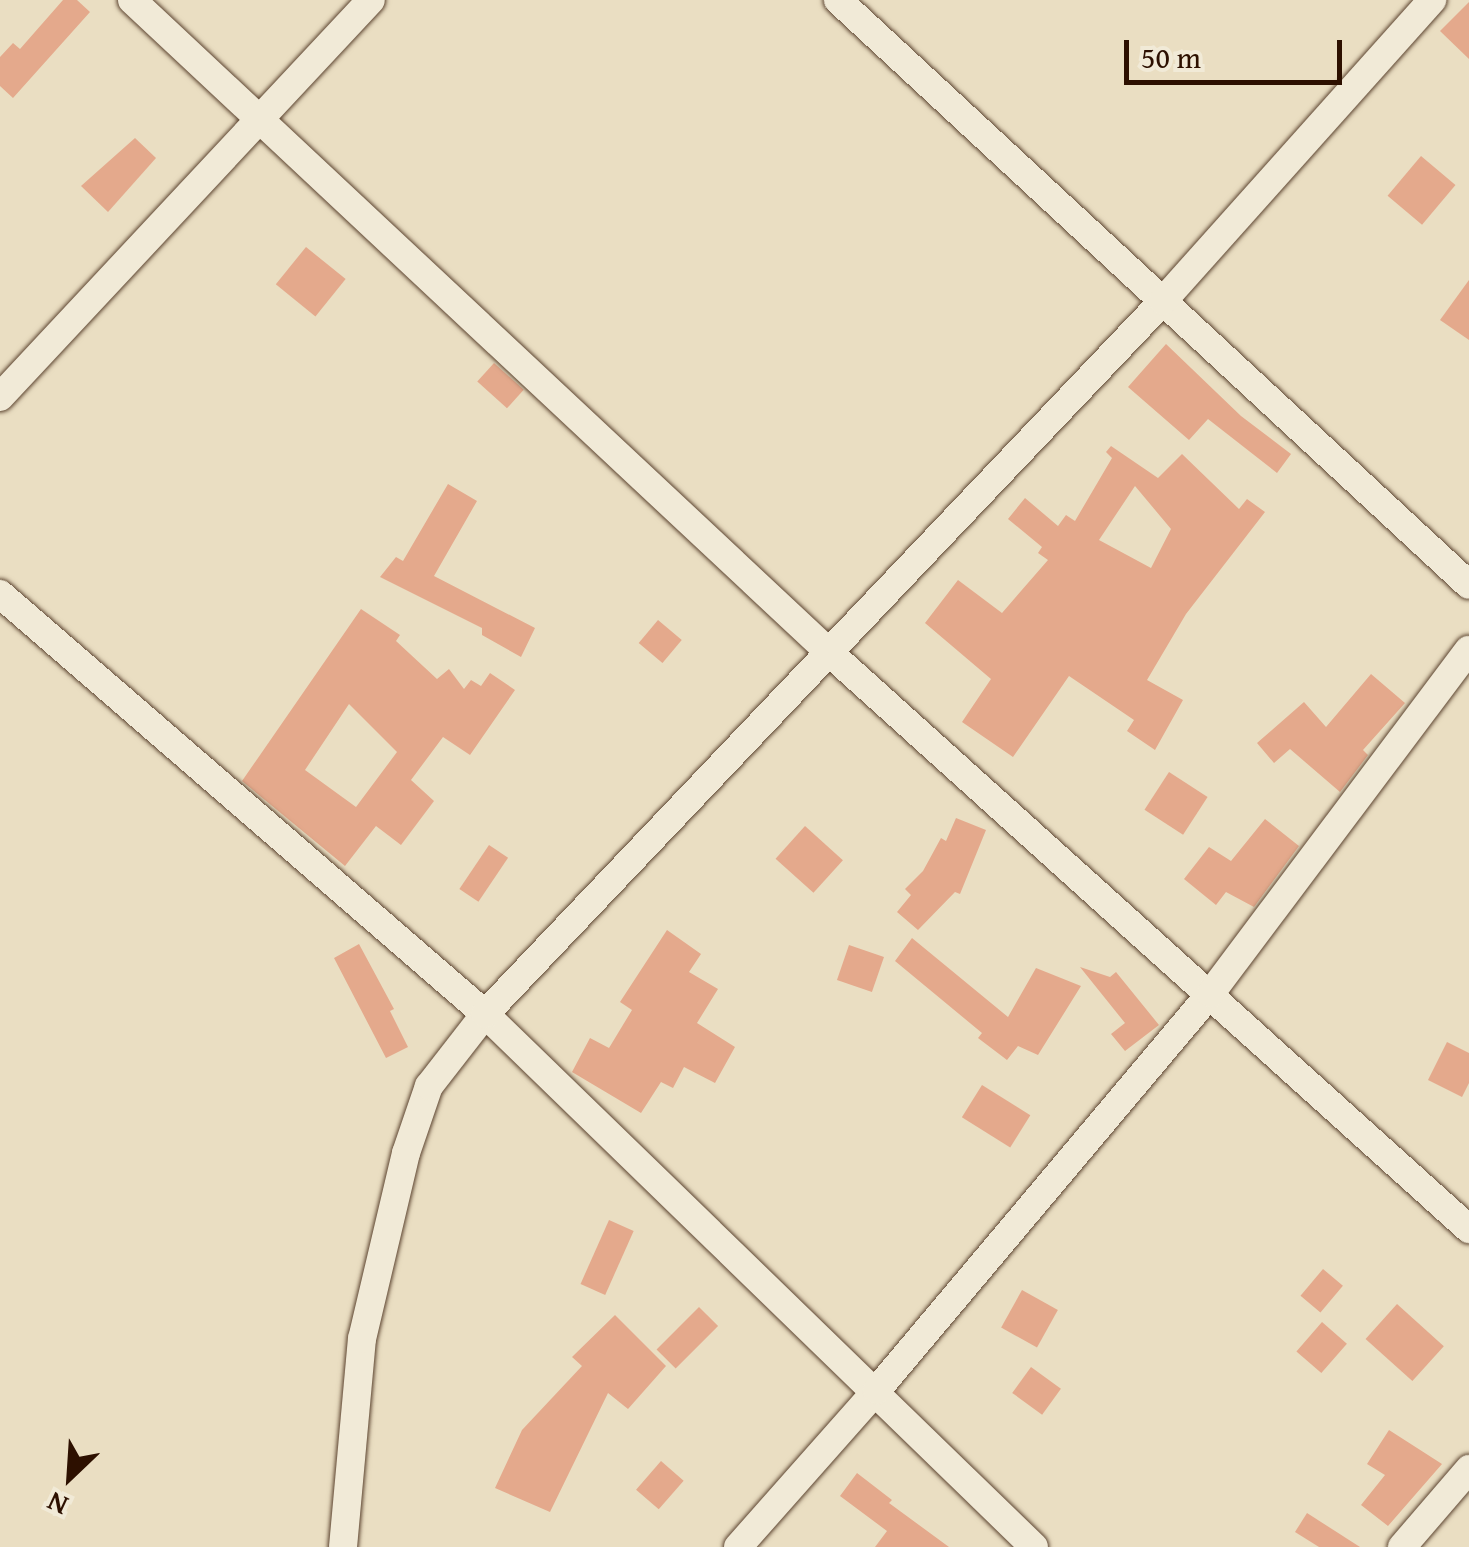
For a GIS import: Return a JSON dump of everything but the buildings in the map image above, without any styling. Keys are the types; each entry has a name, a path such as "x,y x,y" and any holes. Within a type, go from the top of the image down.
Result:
{"street":[{"path":"132,0 831,654 1469,1229"},
{"path":"0,396 262,121 371,0"},
{"path":"838,0 1469,585"},
{"path":"343,1547 362,1340 406,1152 430,1086 486,1014 1163,302 1432,0"},
{"path":"0,594 486,1014 877,1390 1034,1547"},
{"path":"738,1547 877,1390 1211,993 1469,650"},
{"path":"1402,1547 1469,1470"}]}
